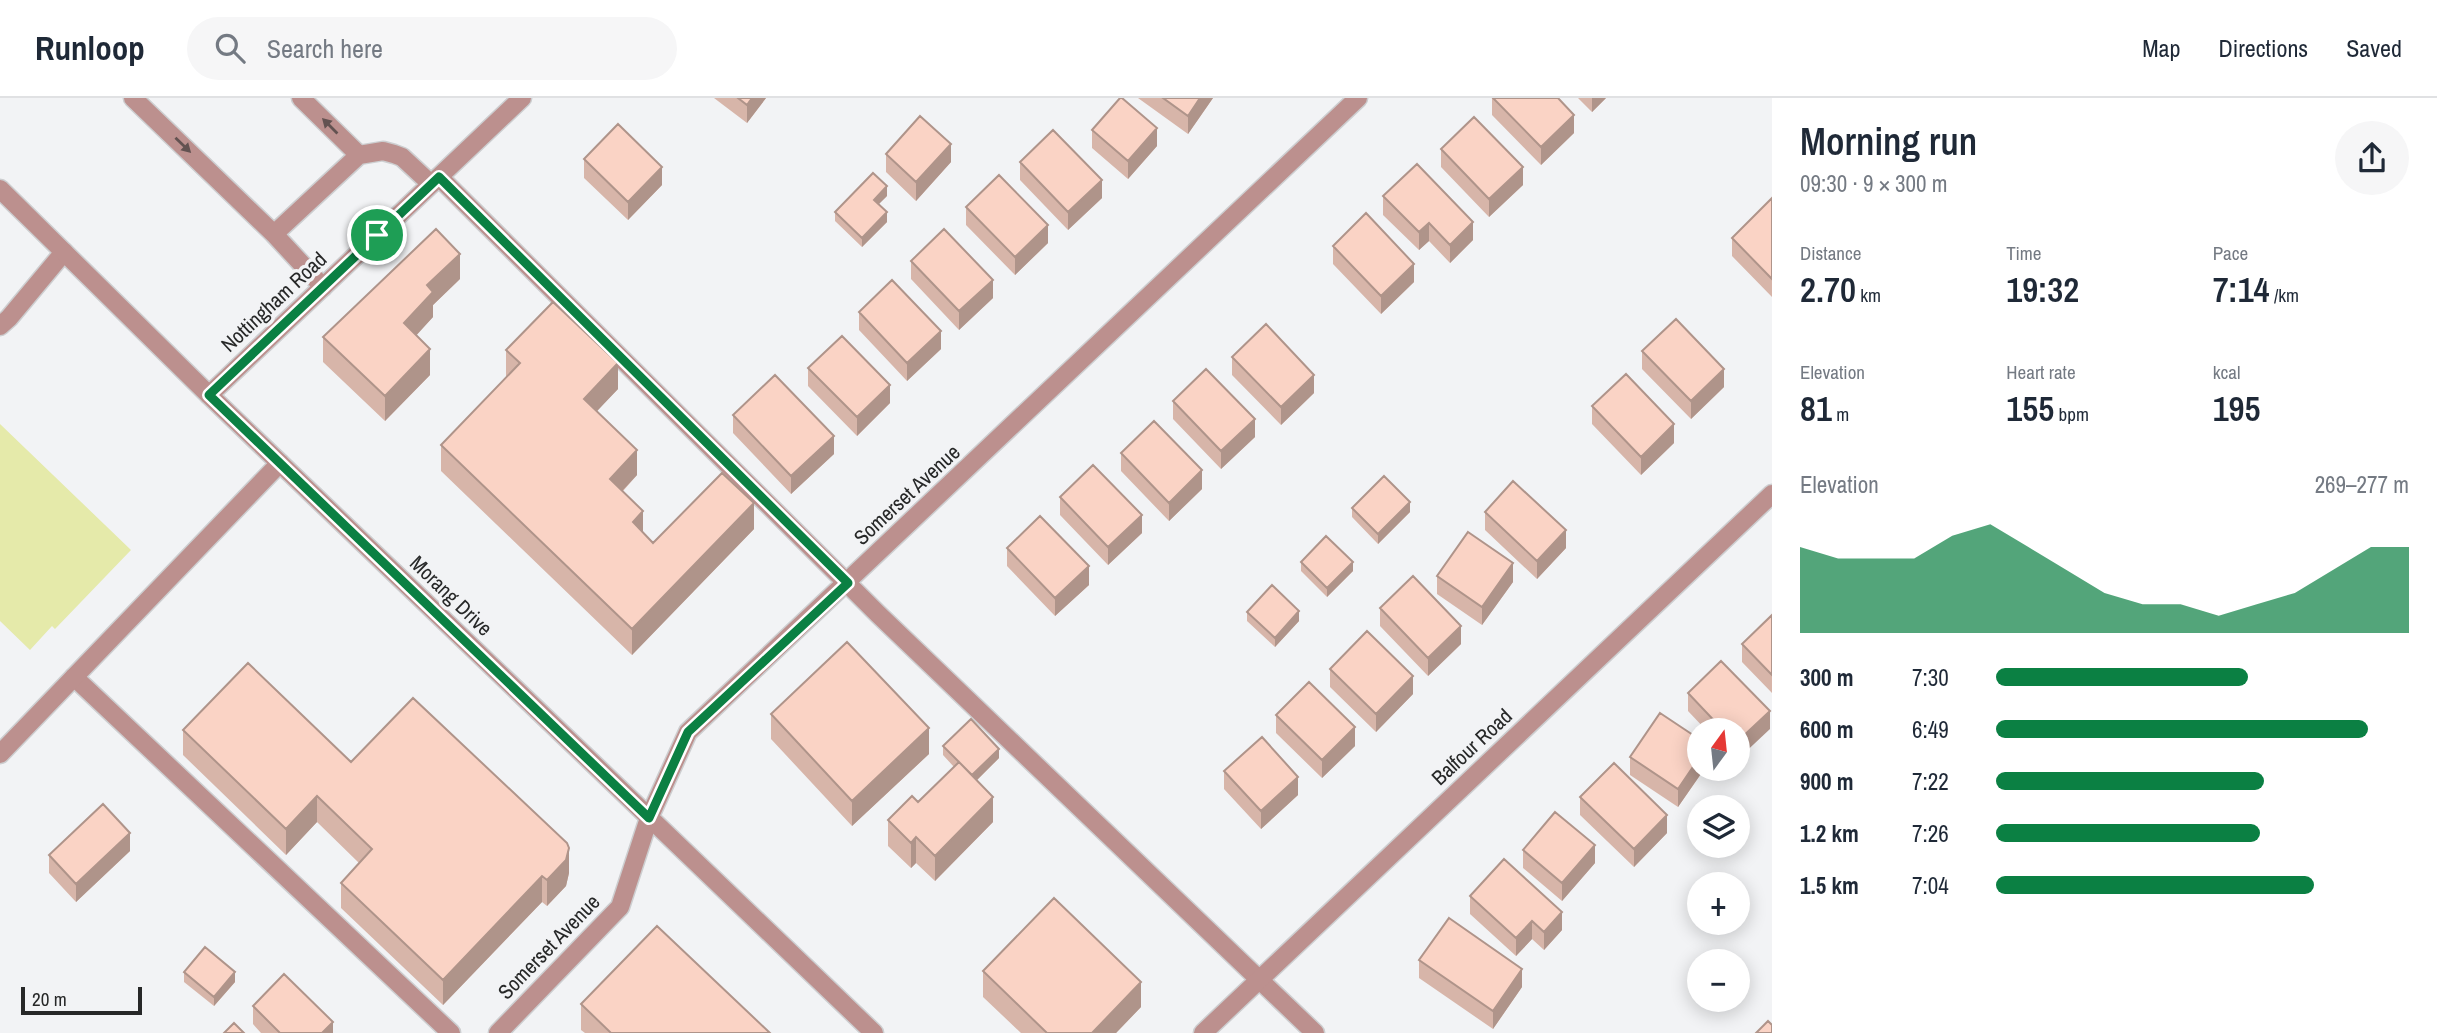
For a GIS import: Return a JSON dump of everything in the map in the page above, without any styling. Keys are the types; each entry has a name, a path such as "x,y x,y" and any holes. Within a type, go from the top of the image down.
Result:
{"street":[{"path":"134,98 274,234 323,287"},
{"path":"301,98 359,155"},
{"name":"Nottingham Road","path":"209,395 522,98"},
{"name":"Somerset Avenue","path":"498,1033 620,907 649,818 688,732 1358,98"},
{"path":"274,234 359,155 383,152 394,154 435,180 1315,1033"},
{"name":"Morang Drive","path":"0,189 209,395 874,1033"},
{"path":"0,326 64,252"},
{"path":"0,754 280,463"},
{"name":"Balfour Road","path":"1203,1033 1772,494"},
{"path":"74,677 451,1033"}],"green space":[{"path":"0,424 131,550 55,629 52,626 30,650 0,621"}],"building":[{"path":"738,98 752,98 747,105"},
{"path":"1120,98 1157,128 1128,161 1092,130"},
{"path":"1163,98 1200,98 1188,116"},
{"path":"1493,98 1558,98 1574,115 1541,147"},
{"path":"920,116 951,144 916,182 886,154"},
{"path":"1474,117 1523,167 1489,199 1441,149"},
{"path":"618,124 662,167 628,202 584,159"},
{"path":"1053,130 1102,180 1068,212 1020,162"},
{"path":"1417,164 1473,222 1450,245 1429,223 1419,232 1383,196"},
{"path":"873,173 887,186 874,200 887,212 862,238 835,212"},
{"path":"999,175 1048,225 1015,257 966,207"},
{"path":"1772,198 1772,279 1732,238"},
{"path":"1366,213 1414,264 1381,296 1333,246"},
{"path":"436,229 460,254 427,285 433,292 404,323 430,349 385,396 323,337"},
{"path":"944,229 993,280 959,311 911,261"},
{"path":"892,280 941,331 907,363 859,312"},
{"path":"553,302 618,363 584,399 637,450 610,479 643,511 633,522 653,543 722,473 754,503 632,629 441,445 520,363 506,350"},
{"path":"1676,319 1724,369 1691,401 1642,351"},
{"path":"1266,324 1314,375 1281,407 1232,357"},
{"path":"842,336 890,385 857,417 808,368"},
{"path":"1206,369 1255,419 1221,451 1173,401"},
{"path":"1626,374 1674,424 1641,457 1592,406"},
{"path":"775,375 834,436 791,476 733,415"},
{"path":"1154,421 1202,470 1169,503 1121,453"},
{"path":"1093,465 1142,515 1108,547 1060,497"},
{"path":"1384,476 1410,502 1378,534 1352,508"},
{"path":"1513,481 1566,530 1537,561 1485,512"},
{"path":"1040,516 1089,566 1055,598 1007,548"},
{"path":"1468,532 1513,563 1482,607 1437,576"},
{"path":"1326,536 1353,562 1327,588 1301,562"},
{"path":"1413,576 1461,626 1428,658 1380,608"},
{"path":"1272,585 1299,611 1275,638 1247,612"},
{"path":"1772,615 1772,675 1742,644"},
{"path":"1367,631 1413,676 1376,714 1330,669"},
{"path":"847,642 929,728 852,801 771,714"},
{"path":"1721,661 1770,711 1750,730 1750,718 1712,718 1688,693"},
{"path":"248,663 351,762 413,698 567,843 569,848 566,860 547,880 542,876 443,980 341,883 372,849 317,796 286,829 183,730"},
{"path":"1309,682 1355,727 1322,760 1276,715"},
{"path":"1660,713 1687,731 1687,776 1678,789 1630,757"},
{"path":"971,719 999,749 972,775 943,746"},
{"path":"1262,737 1298,777 1261,811 1224,771"},
{"path":"959,762 993,797 935,856 916,837 911,843 888,820 912,796 918,802"},
{"path":"1614,763 1667,815 1634,849 1580,797"},
{"path":"103,804 130,833 76,884 49,855"},
{"path":"1555,812 1595,845 1562,883 1523,850"},
{"path":"1504,859 1562,912 1544,932 1532,921 1516,938 1470,896"},
{"path":"1054,898 1141,982 1092,1033 1047,1033 983,971"},
{"path":"1449,918 1522,969 1493,1011 1419,960"},
{"path":"657,926 770,1033 611,1033 581,1004"},
{"path":"205,947 235,972 214,997 184,972"},
{"path":"284,974 333,1022 322,1033 280,1033 253,1006"},
{"path":"1768,1021 1772,1025 1772,1033 1756,1033"},
{"path":"234,1023 244,1033 224,1033"}],"route":[{"path":"439,177 848,583 688,732 649,818 209,395 377,235 439,177"}]}
